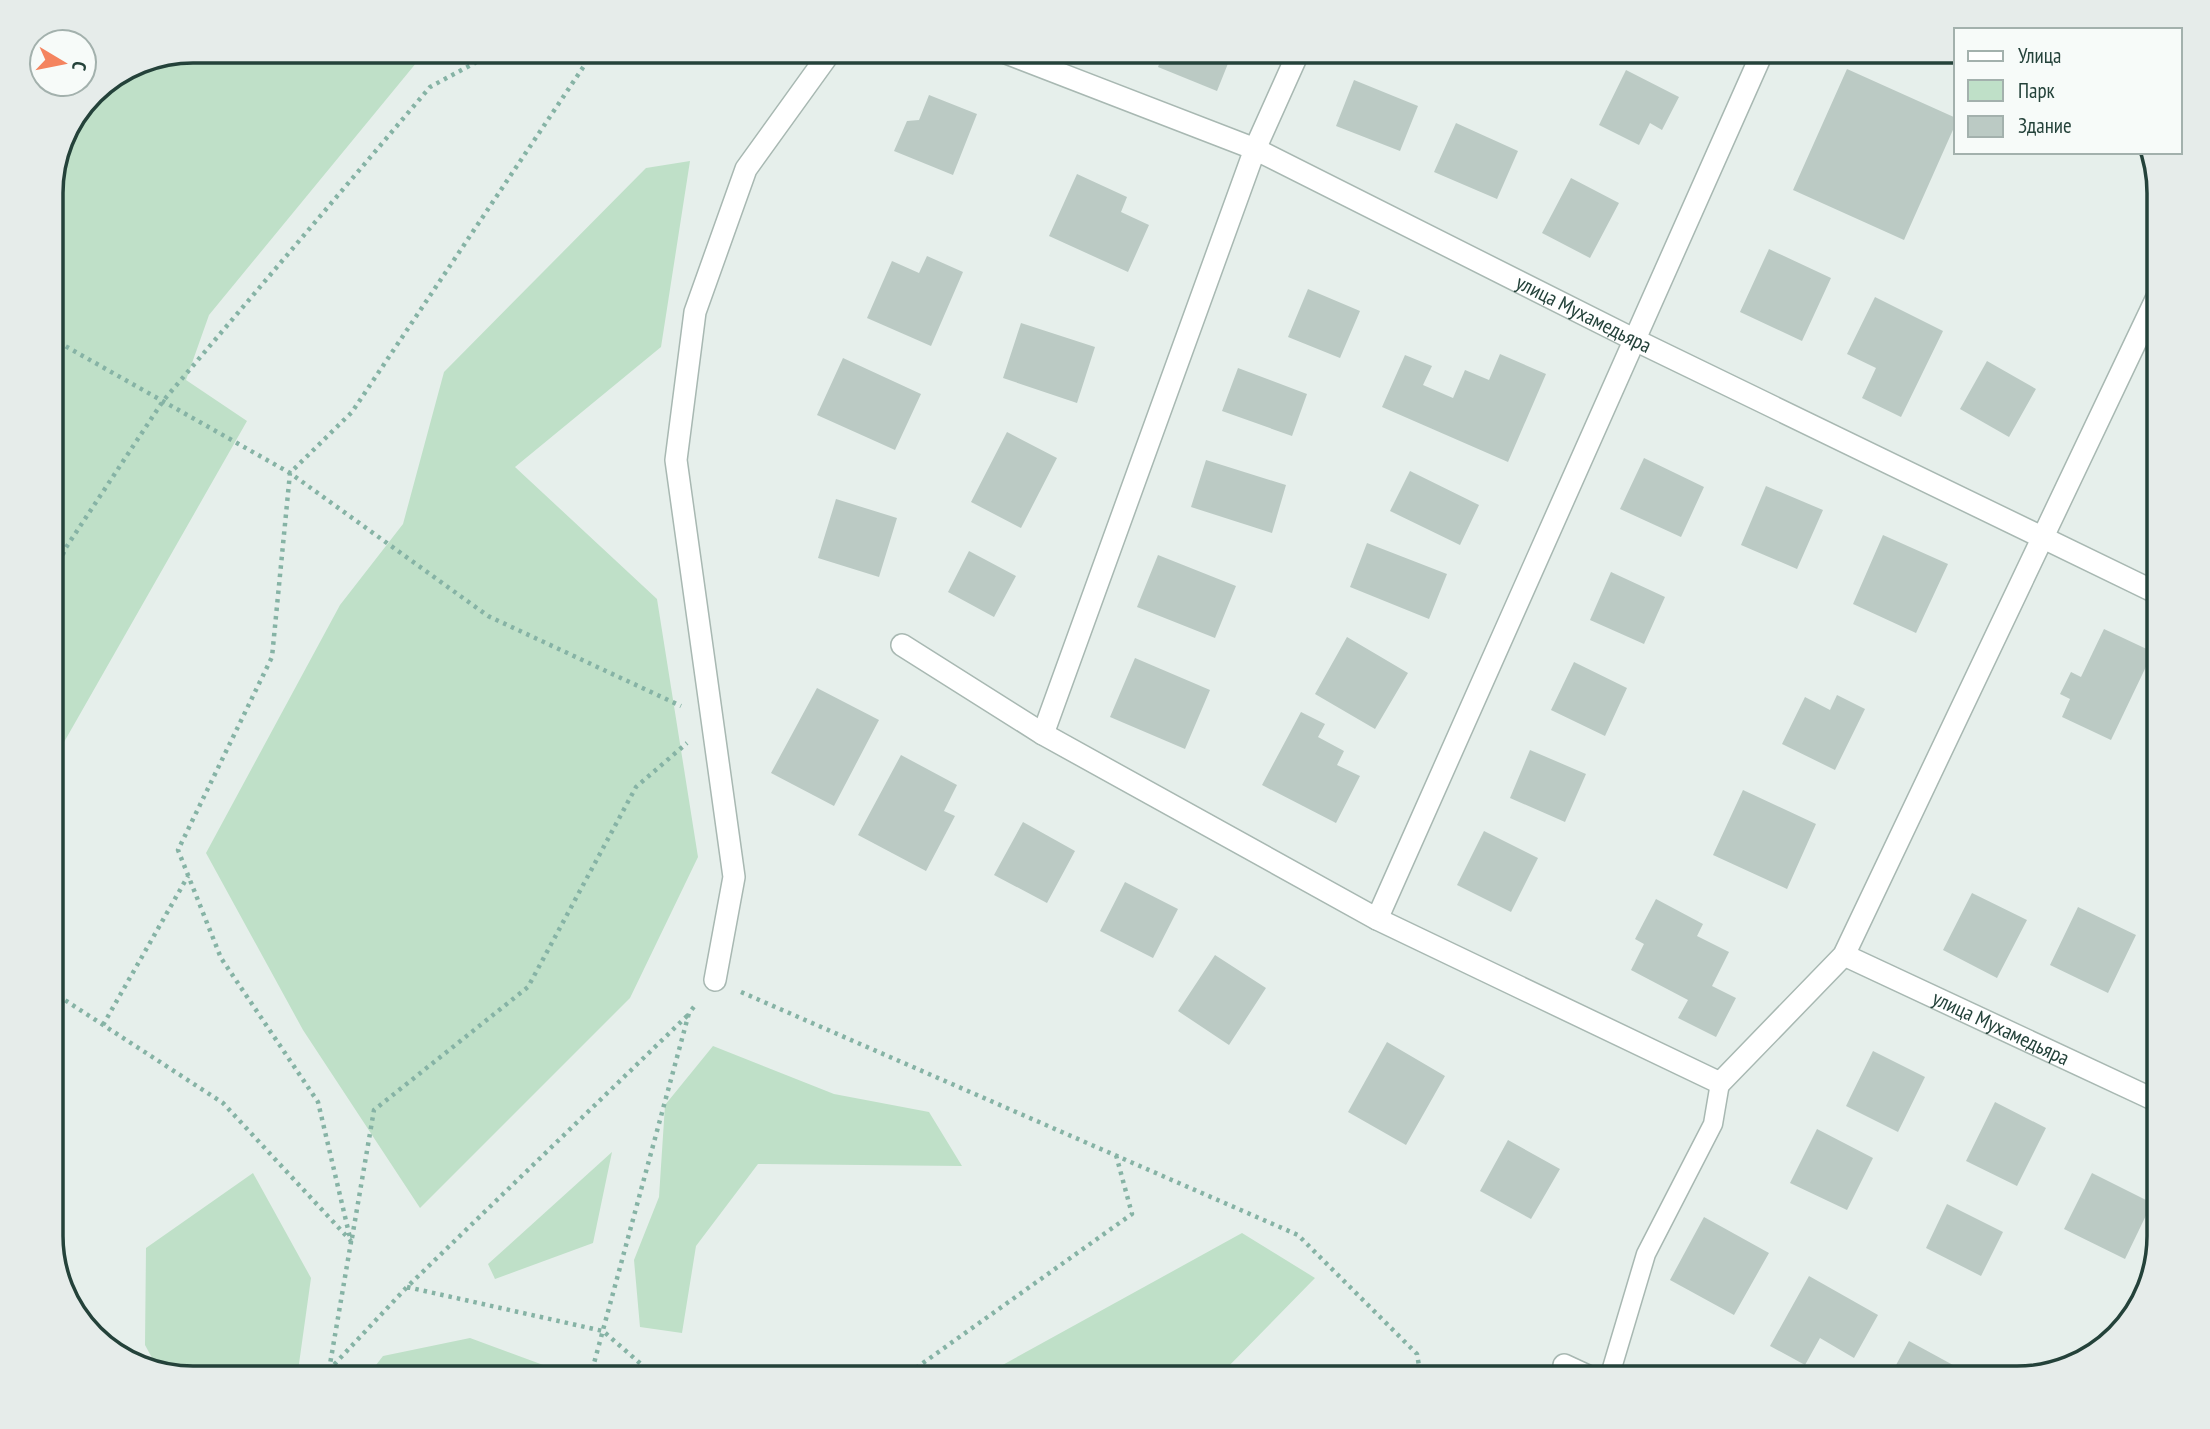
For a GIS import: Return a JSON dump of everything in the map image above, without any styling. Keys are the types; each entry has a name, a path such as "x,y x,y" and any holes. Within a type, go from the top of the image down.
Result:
{"street":[{"path":"715,980 734,877 676,460 695,312 746,169 822,63"},
{"name":"улица Мухамедьяра","path":"1032,63 1255,149 1633,340 2147,588"},
{"path":"1043,734 1255,149 1294,63"},
{"path":"1377,919 1758,63"},
{"path":"902,645 1043,734 1377,919 1720,1083 1844,955 2147,318"},
{"name":"улица Мухамедьяра","path":"1844,955 2147,1096"}],"lane":[{"path":"1613,1366 1646,1254 1713,1124 1720,1083"}],"path":[{"path":"63,554 163,401 430,87 475,63"},
{"path":"351,1242 318,1102 221,958 178,850 272,657 290,473 352,412 586,63"},
{"path":"63,345 290,473 488,616 712,721 636,787 528,987 374,1110 330,1366"},
{"path":"103,1025 188,875"},
{"path":"333,1366 407,1287 689,1013 715,980 1298,1235 1417,1354 1418,1366"},
{"path":"63,999 223,1103 351,1242"},
{"path":"593,1366 689,1013"},
{"path":"919,1366 1132,1214 1116,1154"},
{"path":"407,1287 603,1332 643,1366"}],"green space":[{"path":"185,63 416,63 209,315 186,380 247,421 63,744 63,185 67,160 76,136 90,114 107,95 128,80 160,67"},
{"path":"690,161 661,347 515,467 657,599 698,857 630,998 420,1208 303,1030 206,853 340,605 403,524 444,372 646,168"},
{"path":"713,1046 834,1094 929,1112 962,1166 758,1164 696,1246 682,1333 640,1327 634,1260 659,1197 665,1105"},
{"path":"612,1152 593,1243 495,1279 488,1264"},
{"path":"253,1173 311,1278 299,1366 193,1366 153,1359 145,1345 146,1248"},
{"path":"1242,1233 1315,1278 1229,1366 1001,1366"},
{"path":"470,1338 546,1366 375,1366 383,1356"}],"building":[{"path":"1160,63 1228,63 1217,91 1158,67"},
{"path":"1847,69 1954,117 1954,128 1904,240 1793,190"},
{"path":"1626,70 1679,97 1662,130 1650,123 1639,145 1599,125"},
{"path":"1354,80 1418,106 1400,151 1336,126"},
{"path":"929,95 977,114 953,175 894,151 907,121 919,120"},
{"path":"1456,123 1518,151 1497,199 1434,172"},
{"path":"1077,174 1127,197 1121,212 1149,225 1128,272 1049,236"},
{"path":"1571,178 1619,203 1590,258 1542,233"},
{"path":"1769,249 1831,278 1802,341 1740,312"},
{"path":"927,256 963,272 931,346 867,318 892,261 919,273"},
{"path":"1308,289 1360,311 1340,358 1288,337"},
{"path":"1875,297 1943,331 1901,417 1862,398 1876,368 1847,354"},
{"path":"1021,323 1095,347 1077,403 1003,378"},
{"path":"1500,354 1546,374 1508,462 1382,407 1405,355 1432,366 1423,385 1453,398 1465,370 1489,380"},
{"path":"843,358 921,394 895,450 817,415"},
{"path":"1987,361 2036,389 2009,437 1960,409"},
{"path":"1238,368 1307,394 1292,436 1222,411"},
{"path":"1007,432 1057,458 1021,528 971,502"},
{"path":"1644,458 1704,487 1681,537 1620,509"},
{"path":"1206,460 1286,485 1272,533 1191,507"},
{"path":"1410,471 1479,505 1460,545 1390,511"},
{"path":"1766,486 1823,510 1797,569 1741,545"},
{"path":"836,499 897,518 879,577 818,558"},
{"path":"1883,535 1948,564 1916,633 1853,604"},
{"path":"1367,543 1447,574 1429,619 1350,587"},
{"path":"969,551 1016,576 994,617 948,592"},
{"path":"1158,555 1236,586 1215,638 1137,607"},
{"path":"1611,572 1665,597 1644,644 1590,620"},
{"path":"2104,629 2147,649 2147,665 2111,740 2062,717 2070,699 2060,694 2071,672 2081,677"},
{"path":"1347,637 1408,673 1375,729 1315,694"},
{"path":"1135,658 1210,690 1185,749 1110,717"},
{"path":"1574,662 1627,688 1605,736 1551,710"},
{"path":"817,688 879,720 834,806 771,773"},
{"path":"1837,695 1865,709 1835,770 1782,744 1805,697 1830,710"},
{"path":"1301,712 1325,724 1318,737 1344,751 1337,765 1360,776 1336,823 1262,785"},
{"path":"1530,750 1586,774 1565,822 1510,798"},
{"path":"901,755 957,785 944,811 955,816 926,871 858,835"},
{"path":"1743,790 1816,824 1787,889 1713,855"},
{"path":"1023,822 1075,851 1047,903 994,875"},
{"path":"1484,831 1538,858 1511,912 1457,885"},
{"path":"1125,882 1178,909 1153,958 1100,931"},
{"path":"1972,893 2027,920 1997,978 1943,950"},
{"path":"1656,899 1703,924 1697,936 1729,952 1712,986 1736,998 1716,1037 1678,1018 1688,1000 1631,970 1644,944 1635,939"},
{"path":"2078,907 2136,935 2108,993 2050,965"},
{"path":"1215,955 1266,988 1229,1045 1178,1011"},
{"path":"1387,1042 1445,1076 1406,1145 1348,1112"},
{"path":"1873,1051 1925,1077 1898,1132 1846,1106"},
{"path":"1995,1102 2046,1128 2017,1186 1966,1161"},
{"path":"1817,1129 1873,1158 1847,1210 1790,1183"},
{"path":"1508,1140 1560,1169 1531,1219 1480,1191"},
{"path":"2092,1173 2147,1200 2147,1213 2125,1259 2064,1229"},
{"path":"1947,1204 2003,1232 1981,1276 1926,1248"},
{"path":"1704,1217 1769,1253 1734,1315 1670,1280"},
{"path":"1809,1276 1878,1315 1854,1358 1820,1338 1805,1365 1770,1346"},
{"path":"1909,1341 1955,1366 1895,1366"}]}
